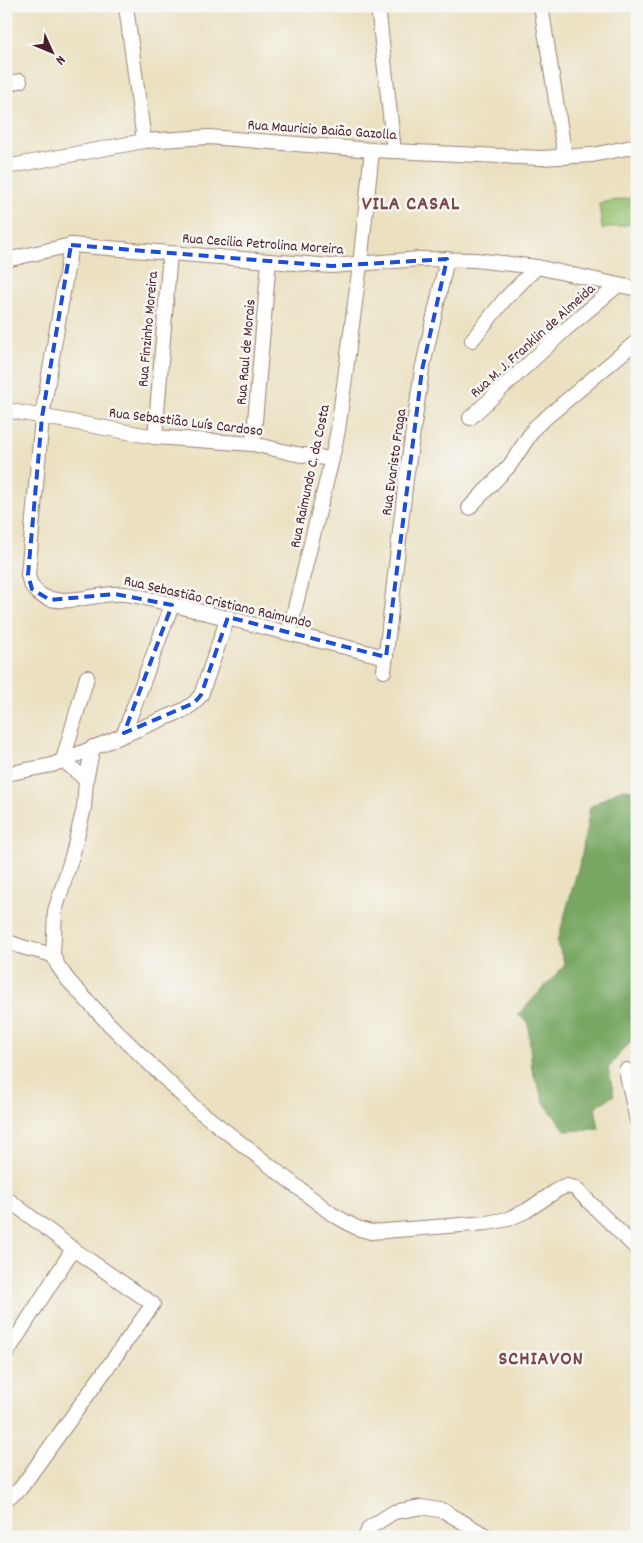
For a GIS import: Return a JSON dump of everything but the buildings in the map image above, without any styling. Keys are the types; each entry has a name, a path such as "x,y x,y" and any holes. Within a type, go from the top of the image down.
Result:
{"street":[{"path":"126,6 144,141"},
{"path":"378,6 394,151"},
{"path":"541,6 565,156"},
{"path":"6,84 20,82"},
{"name":"Rua Mauricio Baião Gazolla","path":"6,167 144,141 209,137 372,150 541,158 592,155 637,146"},
{"name":"Rua Raimundo C. da Costa","path":"289,632 338,430 360,265 372,150"},
{"name":"Rua Cecilia Petrolina Moreira","path":"6,260 71,246 331,266 360,265 386,261 476,260 536,266 616,286 637,289"},
{"name":"Rua Sebastião Cristiano Raimundo","path":"71,246 42,417 28,575 32,590 50,600 115,594 133,595 289,632 385,664"},
{"name":"Rua Finzinho Moreira","path":"155,437 170,254"},
{"name":"Rua Evaristo Fraga","path":"385,664 406,480 422,370 446,259"},
{"name":"Rua Raul de Morais","path":"253,444 269,261"},
{"path":"472,340 505,299 536,266"},
{"name":"Rua M. J. Franklin de Almeida","path":"470,418 566,329 616,286"},
{"path":"469,508 510,465 535,427 637,340"},
{"name":"Rua Sebastião Luís Cardoso","path":"6,410 155,437 253,444 296,454 332,459"},
{"path":"124,734 172,605"},
{"path":"6,774 52,765 184,710 194,703 201,695 228,617"},
{"path":"63,760 87,678"},
{"path":"93,747 86,780 84,808 73,853 55,911 53,955 58,966 108,1023 192,1106 332,1214 357,1228 371,1232 487,1223 508,1219 526,1211 559,1189 567,1186 575,1188 637,1249"},
{"path":"63,760 86,780"},
{"path":"6,940 22,947 53,955"},
{"path":"626,1070 637,1121"},
{"path":"6,1198 153,1304 20,1489 6,1499"},
{"path":"6,1354 73,1248"},
{"path":"365,1537 369,1528 394,1512 422,1507 444,1512 488,1537"}],"highlighted area":[{"path":"71,245 331,266 447,259 422,370 386,657 228,617 201,695 194,703 124,733 172,605 115,594 50,600 32,589 28,575 42,417"}],"green space":[{"path":"637,197 637,223 602,229 599,203"},
{"path":"628,789 637,792 637,1038 624,1048 608,1069 614,1095 595,1107 599,1129 566,1131 545,1104 532,1070 528,1022 518,1015 565,965 557,942 582,855 590,807 619,790"}],"district":[{"name":"VILA CASAL","path":"411,202"},
{"name":"SCHIAVON","path":"541,1357"}]}
